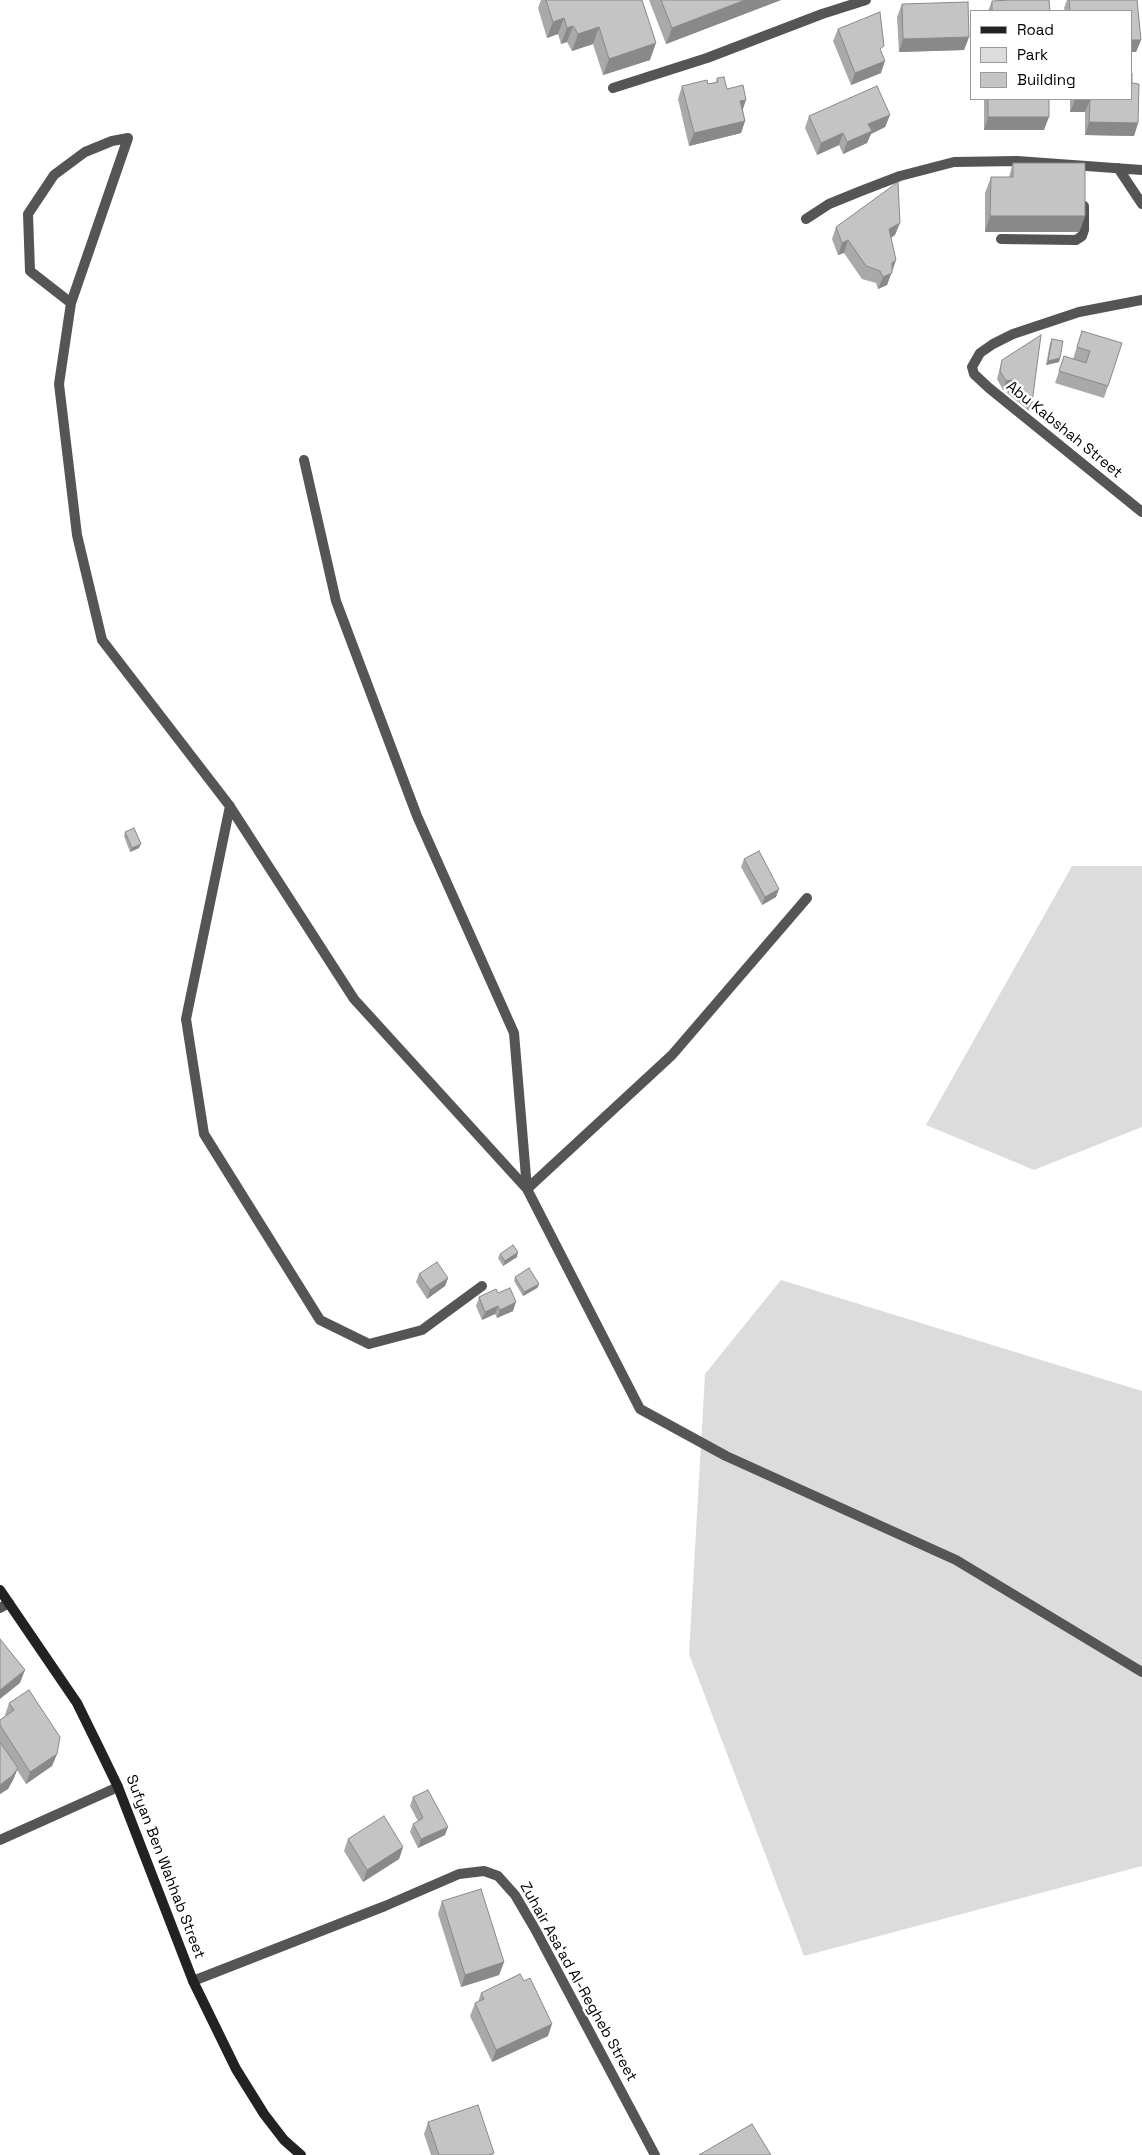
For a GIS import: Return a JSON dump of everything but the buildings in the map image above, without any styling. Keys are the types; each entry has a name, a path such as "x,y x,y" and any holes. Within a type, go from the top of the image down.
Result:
{"street":[{"path":"613,88 707,58 822,14 866,0"},
{"path":"72,303 30,271 28,214 54,175 84,152 112,141 128,138 72,303 59,384 77,535 102,640 230,806 354,999 527,1189 640,1408 726,1456 956,1560 1142,1672"},
{"path":"806,219 829,204 861,190 900,176 954,162 1017,161 1082,170 1118,168 1142,170"},
{"path":"1118,168 1142,204"},
{"path":"1001,239 1076,240 1082,236 1084,230 1083,193"},
{"name":"Abu Kabshah Street","path":"1142,300 1079,312 1013,334 992,344 980,353 972,367 974,374 989,388 1142,512"},
{"path":"304,460 336,601 417,816 514,1033 527,1189"},
{"path":"230,806 186,1019 204,1134 320,1320 369,1344 422,1330 482,1286"},
{"path":"527,1189 672,1055 807,898"},
{"name":"Sufyan Ben Wahhab Street","path":"0,1590 4,1605 77,1703 118,1787 193,1981 236,2069 264,2114 284,2140 301,2155"},
{"path":"0,1840 118,1787"},
{"name":"Zuhair Asa‘ad Al-Regheb Street","path":"193,1981 385,1906 459,1874 484,1871 498,1876 515,1895 535,1929 655,2155"}],"green space":[{"path":"1072,866 1142,866 1142,1127 1034,1170 926,1125"},
{"path":"781,1280 1142,1391 1142,1866 804,1956 689,1654 705,1374"}]}
